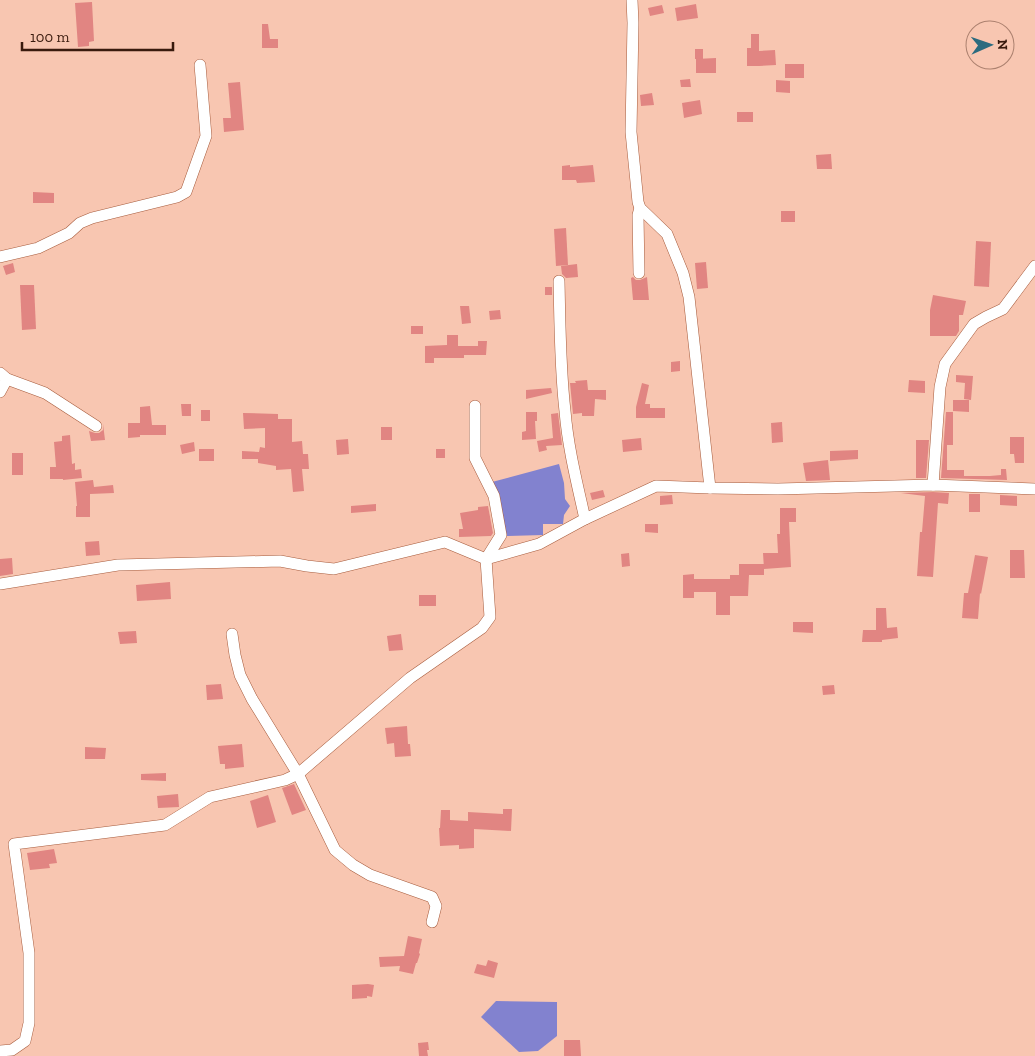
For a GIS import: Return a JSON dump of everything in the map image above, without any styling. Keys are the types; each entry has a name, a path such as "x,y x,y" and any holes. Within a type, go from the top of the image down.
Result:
{"street":[{"path":"632,0 631,132 638,202 640,208 667,234 683,273 689,297 710,488"},
{"path":"0,257 38,248 69,233 80,223 92,218 177,197 186,192 206,136 200,65"},
{"path":"639,273 638,215 640,208"},
{"path":"933,485 940,387 945,364 974,324 986,316 1003,309 1035,266"},
{"path":"559,281 561,362 565,412 571,458 585,520"},
{"path":"0,392 4,376 46,393 96,426"},
{"path":"0,1051 12,1050 25,1041 29,1023 29,953 14,844 165,825 210,798 284,780 298,774 410,678 482,628 490,617 486,560 501,535 494,496 475,458 475,406"},
{"path":"0,584 118,565 280,561 334,569 445,542 486,560 539,544 656,486 788,488 933,485 1035,489"},
{"path":"232,634 240,675 252,699 298,774 335,850 353,865 370,875 432,897 436,906 432,922"}],"shaded area":[{"path":"559,464 564,483 565,499 570,506 564,515 563,524 543,524 543,535 506,536 492,482"},
{"path":"496,1001 557,1002 557,1036 538,1051 519,1052 481,1017"}],"building":[{"path":"92,2 94,41 89,42 89,46 78,47 75,3"},
{"path":"696,4 698,18 677,21 675,8"},
{"path":"662,5 664,13 650,16 648,8"},
{"path":"262,24 268,24 270,39 278,39 278,48 262,48"},
{"path":"751,34 759,34 759,51 775,50 776,65 747,66 747,48 751,48"},
{"path":"695,49 703,49 703,59 695,59"},
{"path":"716,58 716,73 696,73 696,59"},
{"path":"785,64 804,64 804,78 785,78"},
{"path":"690,79 691,87 681,87 680,80"},
{"path":"776,80 790,81 790,93 776,92"},
{"path":"240,82 244,130 224,132 223,118 231,118 228,83"},
{"path":"652,93 654,105 641,106 640,95"},
{"path":"700,100 702,114 684,118 682,103"},
{"path":"737,112 753,112 753,122 737,122"},
{"path":"831,154 832,169 817,169 816,155"},
{"path":"570,165 570,167 593,165 595,182 577,183 576,180 562,180 562,166"},
{"path":"33,192 54,193 54,203 33,203"},
{"path":"781,211 795,211 795,222 781,222"},
{"path":"566,228 568,265 556,266 554,229"},
{"path":"976,241 991,242 989,287 974,286"},
{"path":"706,262 708,288 697,289 695,263"},
{"path":"13,263 15,272 6,275 3,266"},
{"path":"577,264 578,277 566,278 562,274 561,266"},
{"path":"633,277 636,280 640,280 647,277 649,300 633,300 631,278"},
{"path":"20,285 34,285 36,329 22,330"},
{"path":"545,287 552,287 552,295 545,295"},
{"path":"933,295 966,301 963,315 959,315 959,331 956,336 930,336 930,310"},
{"path":"460,306 469,306 471,323 462,324"},
{"path":"500,310 501,319 490,320 489,311"},
{"path":"411,326 423,326 423,334 411,334"},
{"path":"447,335 458,335 458,346 478,346 478,341 487,341 486,355 464,355 464,358 434,358 434,363 425,363 425,346 447,345"},
{"path":"680,361 680,371 671,372 671,362"},
{"path":"956,375 973,376 971,400 964,399 965,383 956,382"},
{"path":"587,380 588,390 606,390 606,400 595,399 594,416 582,416 582,413 573,414 570,383"},
{"path":"909,380 925,381 925,393 908,392"},
{"path":"642,383 649,385 645,404 650,404 650,408 665,408 665,418 636,418 636,407"},
{"path":"551,388 552,393 526,399 526,390"},
{"path":"953,400 969,400 969,412 953,411"},
{"path":"181,404 191,404 191,416 182,416"},
{"path":"150,406 152,425 166,425 166,435 140,435 140,437 128,438 128,423 140,423 140,407"},
{"path":"201,410 210,410 210,421 201,421"},
{"path":"526,412 537,412 537,421 535,421 536,439 522,440 522,432 526,431"},
{"path":"946,412 953,412 953,445 947,445 947,470 964,470 964,476 990,476 1001,475 1001,469 1006,469 1007,480 941,478"},
{"path":"243,413 278,414 278,419 292,419 292,442 302,441 303,454 308,454 309,469 302,469 304,491 293,492 291,469 276,470 276,466 258,463 258,459 242,459 242,451 259,452 260,447 265,448 265,428 244,429"},
{"path":"558,413 562,445 546,446 547,450 539,452 537,441 553,438 551,414"},
{"path":"782,422 783,442 772,443 771,423"},
{"path":"103,424 105,440 91,441 89,431 99,433 103,430"},
{"path":"381,427 392,427 392,440 381,440"},
{"path":"70,435 72,464 75,463 75,470 81,469 82,478 50,479 50,467 56,467 54,442 62,441 62,436"},
{"path":"1010,437 1024,437 1024,463 1015,463 1014,454 1010,454"},
{"path":"641,438 642,450 623,452 622,440"},
{"path":"348,439 349,454 337,455 336,440"},
{"path":"916,440 929,440 926,478 916,478"},
{"path":"194,442 195,451 182,454 180,445"},
{"path":"199,449 214,449 214,461 199,461"},
{"path":"436,449 445,449 445,458 436,458"},
{"path":"858,450 858,459 830,461 830,451"},
{"path":"12,453 23,453 23,475 12,475"},
{"path":"828,460 830,480 806,481 803,463"},
{"path":"93,480 94,487 113,485 114,493 90,494 90,517 76,517 75,482"},
{"path":"603,490 605,497 592,500 590,493"},
{"path":"901,493 949,493 948,504 938,503 933,577 917,576 925,496"},
{"path":"969,494 980,494 980,512 969,512"},
{"path":"672,495 673,504 660,505 660,496"},
{"path":"1000,495 1017,496 1017,506 1000,505"},
{"path":"376,504 376,511 351,513 351,506"},
{"path":"488,506 493,533 491,536 459,537 459,529 463,529 460,513"},
{"path":"780,508 796,508 796,522 789,522 791,567 764,569 763,553 778,553 777,534 780,534"},
{"path":"645,524 658,524 658,533 645,532"},
{"path":"99,541 100,555 86,556 85,542"},
{"path":"1010,550 1024,550 1025,578 1010,578"},
{"path":"629,553 630,566 622,567 621,554"},
{"path":"975,555 988,557 980,593 978,619 962,618 964,593 968,593"},
{"path":"12,558 13,574 0,576 0,559"},
{"path":"739,564 764,564 764,575 749,575 748,596 730,596 730,615 716,615 716,592 694,592 694,598 683,598 683,575 694,574 694,579 730,579 730,575 739,575"},
{"path":"170,582 171,599 137,601 136,585"},
{"path":"419,595 436,595 436,606 419,606"},
{"path":"876,608 886,608 887,628 897,627 898,638 882,640 882,642 862,642 863,630 876,630"},
{"path":"793,622 813,622 813,633 793,632"},
{"path":"136,631 137,643 120,644 118,632"},
{"path":"401,634 403,650 389,651 387,636"},
{"path":"221,684 223,699 207,700 206,685"},
{"path":"834,685 835,694 823,695 822,686"},
{"path":"407,726 411,756 395,757 394,743 387,744 385,728"},
{"path":"242,744 244,767 225,769 225,764 220,764 218,746"},
{"path":"85,747 106,748 105,759 85,759"},
{"path":"166,773 166,781 141,780 141,774"},
{"path":"294,784 306,810 292,815 282,788"},
{"path":"178,794 179,807 158,808 157,796"},
{"path":"268,795 276,822 257,828 250,801"},
{"path":"503,809 512,809 511,831 474,829 474,848 459,849 459,845 440,846 441,810 450,810 450,820 468,821 468,812 503,814"},
{"path":"54,849 57,863 49,864 50,868 30,870 27,853"},
{"path":"408,936 422,939 420,954 413,974 399,971 400,966 380,967 379,957 404,956"},
{"path":"488,960 498,963 494,978 474,973 477,964 486,966"},
{"path":"352,985 374,985 372,997 352,999"},
{"path":"564,1040 580,1040 581,1056 564,1056"},
{"path":"428,1042 428,1056 419,1056 418,1043"}]}
